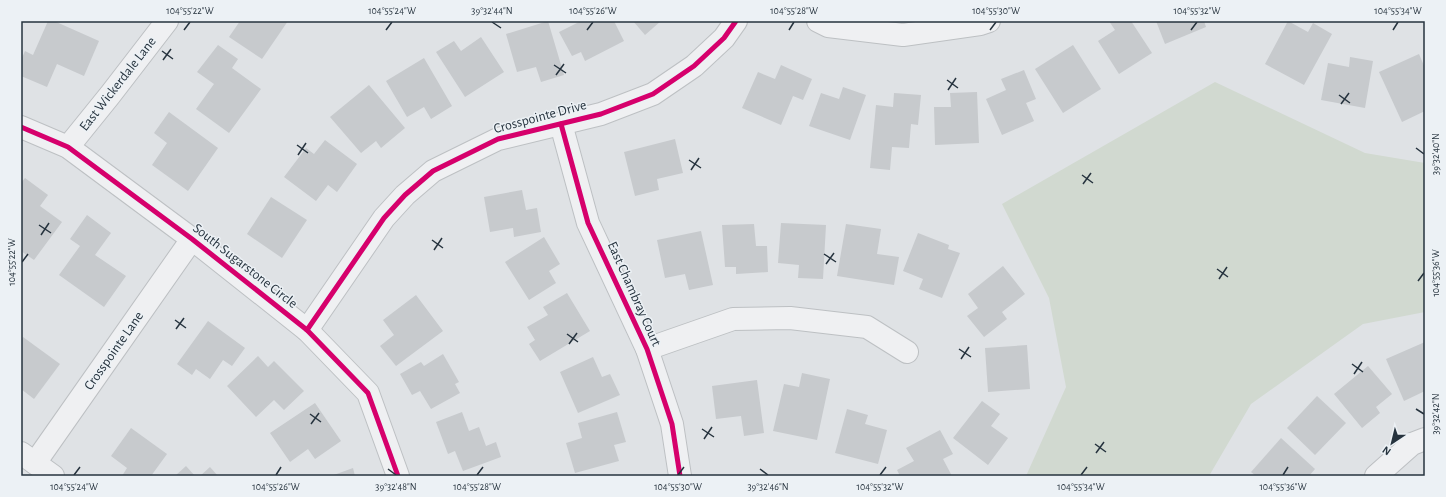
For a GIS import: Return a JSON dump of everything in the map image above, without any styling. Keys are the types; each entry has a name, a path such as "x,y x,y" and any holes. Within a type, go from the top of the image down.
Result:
{"street":[{"name":"East Wickerdale Lane","path":"68,147 167,21"},
{"name":"Crosspointe Drive","path":"307,330 384,218 405,194 433,171 498,139 601,114 653,94 694,66 724,38 736,21"},
{"path":"818,21 828,26 903,35 980,24 989,21"},
{"name":"East Chambray Court","path":"561,124 588,223 646,349 672,424 680,476"},
{"name":"South Sugarstone Circle","path":"21,127 68,147 192,239 307,330 368,393 398,476"},
{"name":"Crosspointe Lane","path":"28,458 192,239"},
{"path":"646,349 733,319 790,318 867,327 907,352"},
{"path":"1376,476 1412,444 1425,439"},
{"path":"28,458 53,476"}],"shaded area":[{"path":"1215,82 1365,153 1425,163 1425,312 1363,324 1251,404 1209,476 1026,476 1066,387 1049,298 1002,204"}],"building":[{"path":"48,21 54,21 99,41 84,76 57,64 47,87 21,76 21,60 25,51 33,55"},
{"path":"240,21 288,21 262,59 229,37"},
{"path":"548,21 564,75 541,82 536,67 517,72 506,34"},
{"path":"581,21 614,21 624,41 585,61 581,52 572,56 559,32"},
{"path":"633,21 661,21 645,35"},
{"path":"1109,21 1131,21 1152,53 1119,74 1098,41 1115,30"},
{"path":"1156,21 1204,21 1206,27 1165,44"},
{"path":"1288,21 1308,32 1313,23 1332,34 1304,85 1265,64"},
{"path":"481,37 504,72 465,97 436,52 454,41 461,51"},
{"path":"218,45 238,59 232,68 261,89 229,133 196,109 214,84 197,72"},
{"path":"1073,45 1101,89 1063,113 1035,69"},
{"path":"1419,54 1425,68 1425,111 1402,122 1379,72"},
{"path":"1350,57 1373,61 1365,108 1321,100 1328,63 1349,67"},
{"path":"424,58 452,106 431,119 424,107 407,117 386,81"},
{"path":"781,65 812,79 803,100 793,96 781,125 742,108 758,72 775,79"},
{"path":"1024,70 1036,99 1026,103 1034,121 1002,135 986,99 1006,90 1001,79"},
{"path":"369,85 405,128 381,148 376,141 361,153 330,117"},
{"path":"843,87 866,95 850,140 809,126 821,93 839,99"},
{"path":"977,92 979,143 935,145 934,107 951,107 950,93"},
{"path":"894,93 921,95 918,125 911,124 909,148 892,147 890,170 870,168 876,105 893,107"},
{"path":"169,112 218,148 188,191 152,165 167,143 154,133"},
{"path":"675,139 683,173 657,179 659,190 635,196 624,152"},
{"path":"325,140 357,164 337,192 328,185 316,201 284,177 306,148 314,154"},
{"path":"25,178 48,195 40,206 62,222 34,260 21,251 21,183"},
{"path":"522,190 526,210 537,208 541,232 514,237 513,228 490,232 484,197"},
{"path":"271,197 307,220 282,258 247,234"},
{"path":"87,215 111,233 95,255 126,276 104,307 59,275 80,246 70,239"},
{"path":"781,223 826,225 823,279 798,278 799,265 778,263"},
{"path":"754,224 756,246 767,246 768,272 736,274 736,267 725,267 722,225"},
{"path":"846,224 881,229 877,254 899,257 894,285 837,276"},
{"path":"701,231 713,285 689,290 685,274 665,278 657,240"},
{"path":"918,233 949,245 948,249 960,253 942,298 919,289 923,279 903,271"},
{"path":"544,237 560,264 549,271 556,283 529,300 505,262"},
{"path":"1003,266 1025,294 1002,312 1007,319 984,337 967,316 978,308 968,294"},
{"path":"567,293 590,331 540,361 529,344 535,340 527,327 548,315 543,307"},
{"path":"416,295 443,331 396,366 380,346 394,335 383,320"},
{"path":"208,321 245,348 232,366 223,360 210,379 196,369 192,375 177,364"},
{"path":"23,337 60,364 34,399 21,389 21,340"},
{"path":"1425,342 1425,391 1404,401 1386,359"},
{"path":"1027,345 1030,389 988,392 985,348"},
{"path":"443,354 459,382 455,384 460,393 431,409 420,391 412,395 400,374 421,362 424,366"},
{"path":"258,356 268,367 274,361 304,391 284,410 274,400 256,417 227,386"},
{"path":"593,357 602,377 610,374 620,395 578,413 560,372"},
{"path":"1368,366 1392,394 1376,407 1380,413 1362,428 1334,394"},
{"path":"802,373 830,379 817,440 773,431 784,384 799,387"},
{"path":"757,380 764,433 744,436 741,416 716,419 712,386"},
{"path":"1317,396 1346,423 1315,455 1287,428"},
{"path":"982,401 1000,414 991,426 1008,438 988,465 953,438"},
{"path":"315,403 341,441 315,459 308,449 290,462 270,433"},
{"path":"847,409 868,415 865,424 887,430 878,464 835,453"},
{"path":"462,412 469,431 479,427 486,446 496,442 501,457 463,471 455,451 448,454 436,422"},
{"path":"617,412 626,442 614,445 619,461 575,473 566,443 582,438 578,423"},
{"path":"131,428 167,454 151,476 122,476 127,468 111,456"},
{"path":"940,430 953,454 943,459 952,476 900,476 897,470 914,461 906,448"},
{"path":"1281,438 1315,469 1309,476 1256,476 1251,472"},
{"path":"186,466 195,476 175,476"},
{"path":"210,467 218,476 200,476"},
{"path":"353,468 355,476 331,476"}],"cycle path":[{"path":"307,330 384,218 405,195 433,171 498,139 601,114 653,94 694,66 724,38 736,21"},
{"path":"561,124 588,223 647,349 672,424 680,476"},
{"path":"21,127 68,147 192,239 307,330 368,393 398,476"}]}
